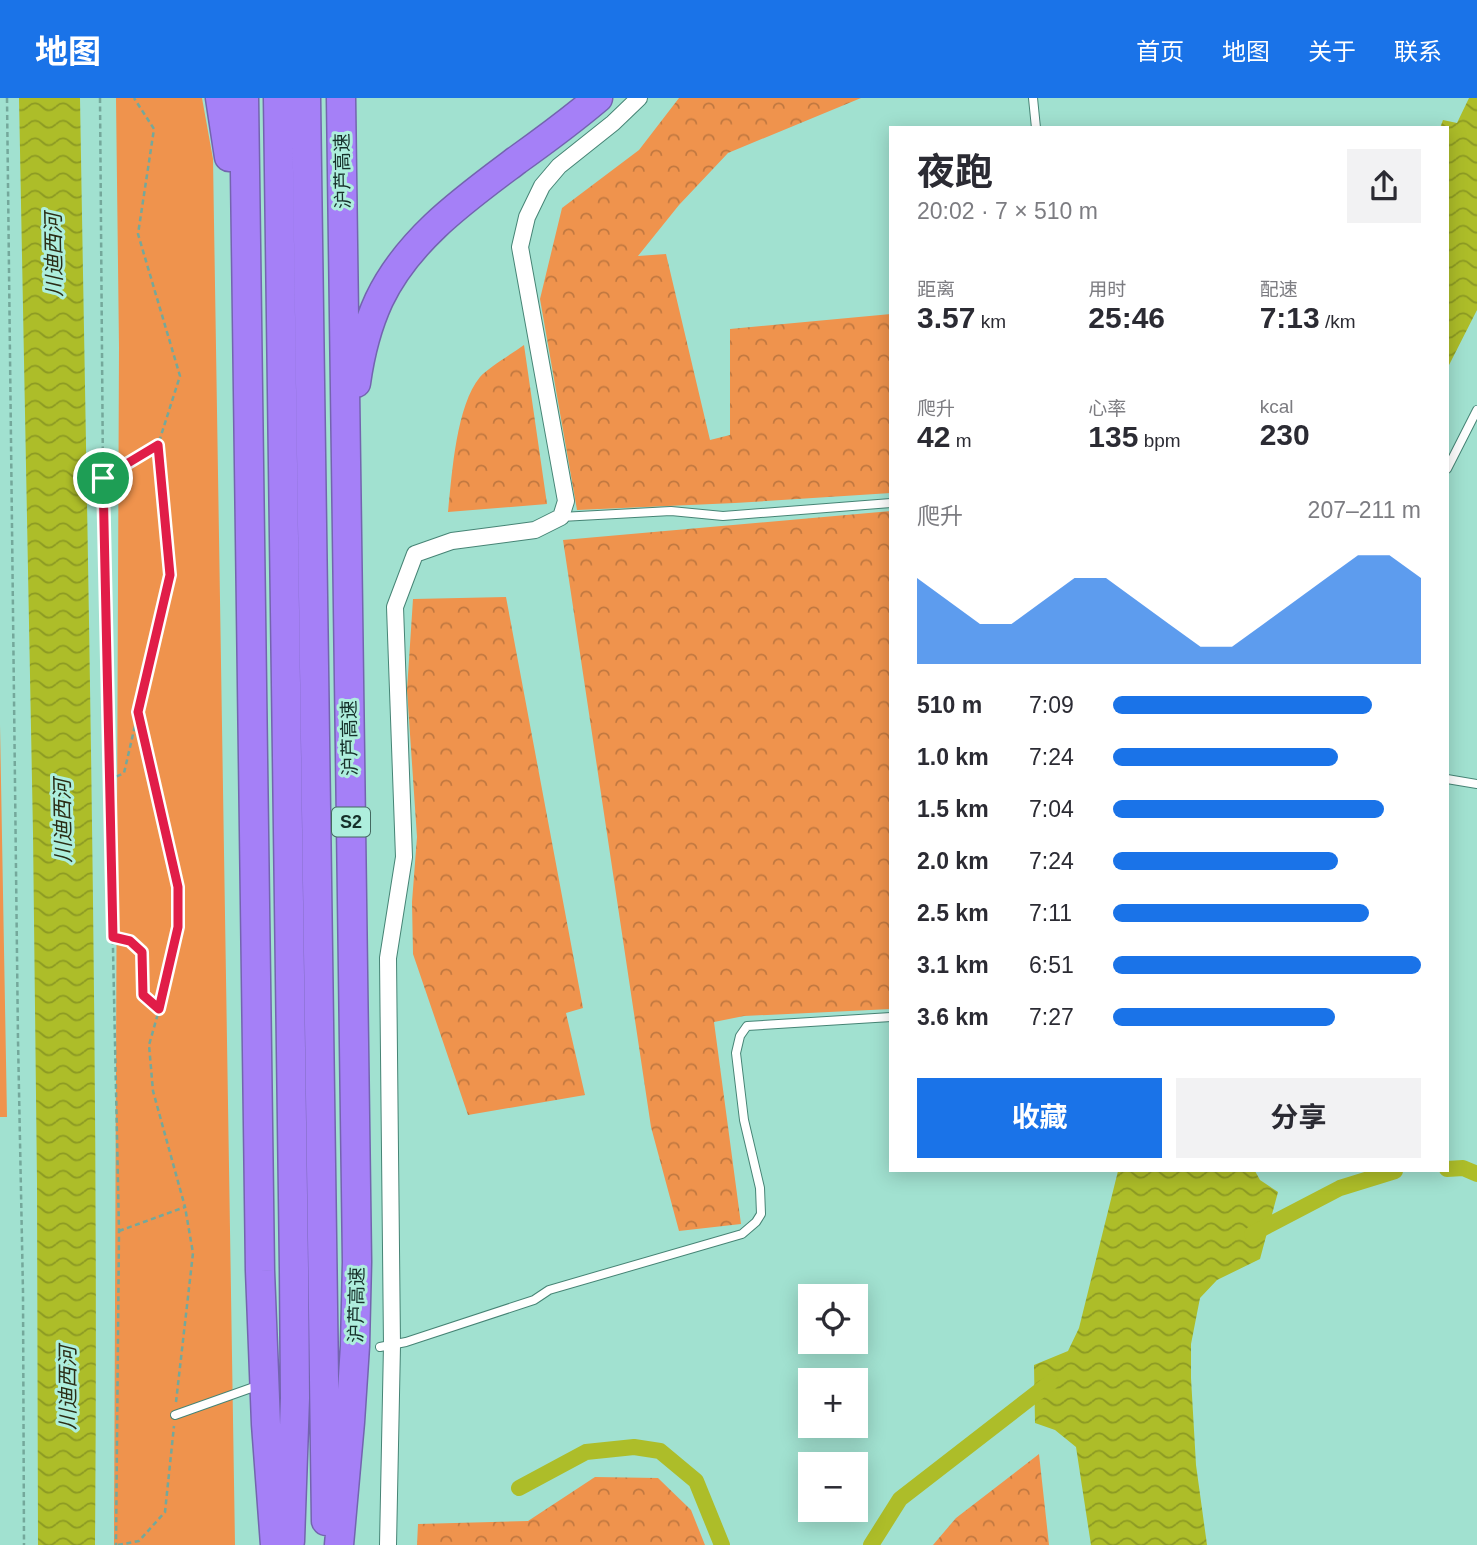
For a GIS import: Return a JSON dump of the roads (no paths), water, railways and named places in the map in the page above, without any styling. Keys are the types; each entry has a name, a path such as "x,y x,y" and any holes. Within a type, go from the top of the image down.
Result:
{"highway":[{"path":"220,98 232,191 250,537"},
{"path":"244,98 260,1271 266,1424 275,1545"},
{"path":"278,98 294,1269 295,1398 290,1545"},
{"name":"沪芦高速","path":"306,98 327,1545"},
{"name":"沪芦高速","path":"339,1545 351,1422 357,1262 341,98"},
{"path":"349,725 353,408 358,368 367,330 380,299 421,240 458,204 598,98"}],"street":[{"path":"388,1545 387,958 404,858 395,607 415,554 452,541 535,530 561,517 566,501 520,247 527,217 542,186 559,166 613,123 639,98"}],"lane":[{"path":"1033,98 1036,126"},
{"path":"1449,465 1477,410"},
{"path":"561,517 671,511 723,516 889,503"},
{"path":"1449,779 1477,784"},
{"path":"386,1346 407,1342 534,1300 549,1290 742,1234 756,1222 761,1213 760,1188 744,1120 736,1053 740,1037 747,1026 889,1017"},
{"path":"175,1415 254,1387"}],"water":[{"name":"川迪西河","path":"19,98 80,98 94,1002 95,1545 38,1545 33,833"},
{"path":"1469,98 1477,98 1477,310 1449,365 1449,126 1441,126 1443,120 1457,123"},
{"path":"1118,1172 1256,1172 1260,1180 1278,1192 1260,1259 1217,1280 1200,1298 1191,1344 1191,1378 1196,1465 1207,1545 1091,1545 1076,1447 1055,1430 1035,1423 1034,1365 1068,1351 1079,1328"}],"waterway":[{"path":"1449,1169 1463,1168 1477,1174"},
{"path":"1252,1234 1340,1188 1392,1172"},
{"path":"871,1545 900,1499 1051,1382"},
{"path":"519,1488 586,1452 634,1447 660,1451 696,1481 722,1545"}]}
